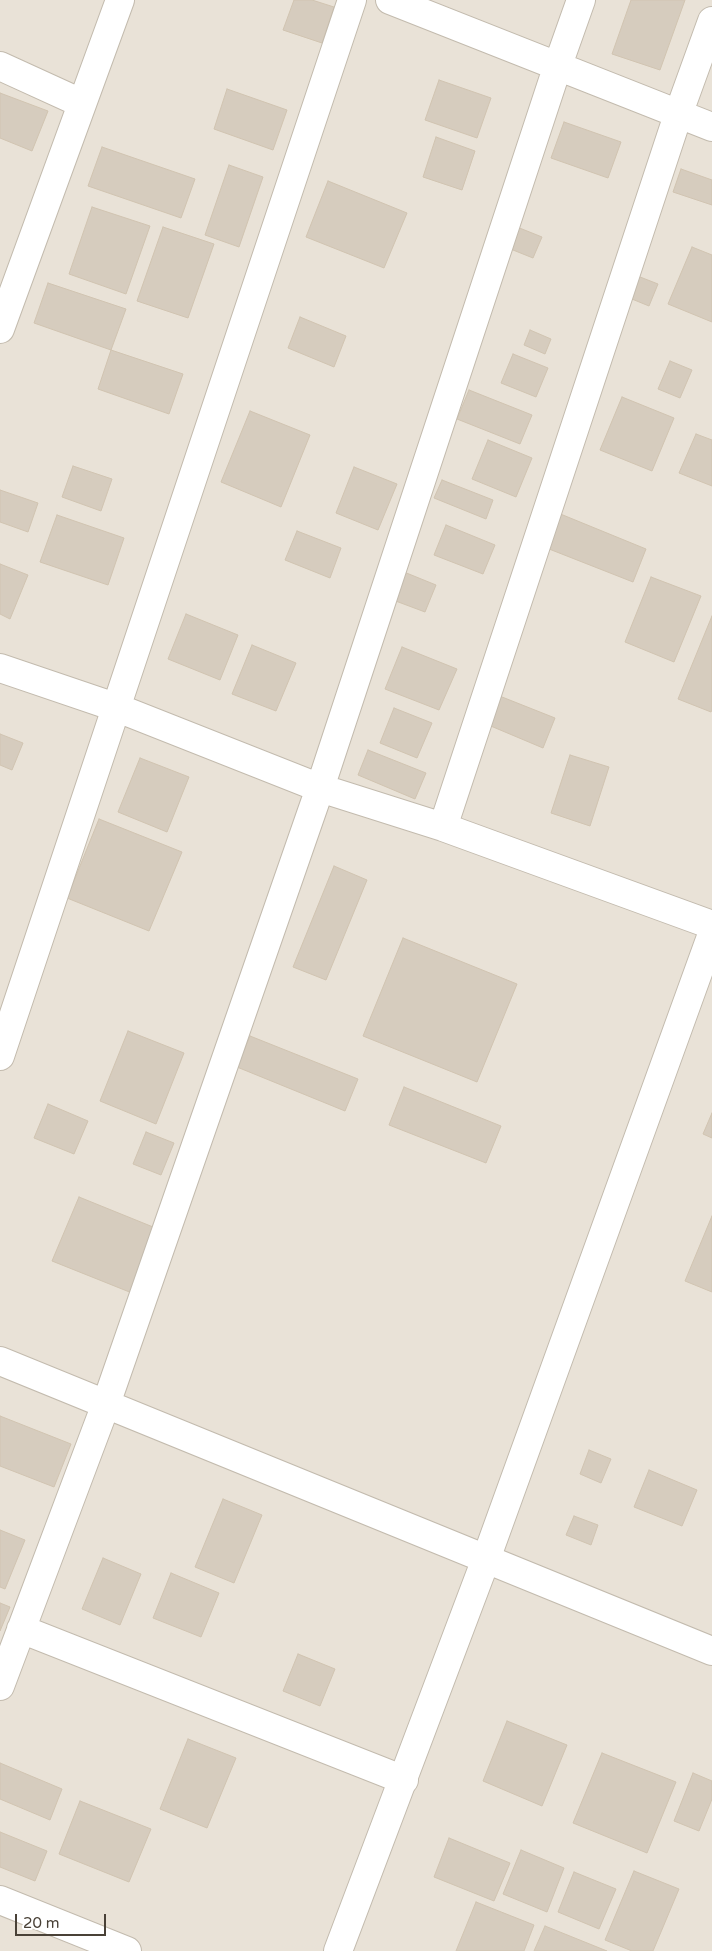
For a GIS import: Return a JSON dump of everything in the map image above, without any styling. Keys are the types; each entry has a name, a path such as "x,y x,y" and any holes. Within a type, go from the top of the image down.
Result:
{"street":[{"path":"0,329 120,0"},
{"path":"0,1056 352,0"},
{"path":"390,0 712,127"},
{"path":"0,1686 106,1404 320,788 581,0"},
{"path":"443,827 678,115 712,21"},
{"path":"0,66 81,103"},
{"path":"0,668 115,707 320,788 443,827 712,925"},
{"path":"338,1951 486,1559 712,934"},
{"path":"0,1361 712,1651"},
{"path":"21,1629 404,1780"},
{"path":"0,1900 127,1951"}],"shaded area":[{"path":"0,0 712,0 712,1951 0,1951"}],"building":[{"path":"294,0 312,0 334,7 322,43 283,30"},
{"path":"631,0 685,0 660,70 612,54"},
{"path":"439,80 491,98 477,138 425,120"},
{"path":"227,89 287,110 273,150 214,129"},
{"path":"0,93 48,111 32,151 0,138"},
{"path":"564,122 621,142 608,178 551,158"},
{"path":"436,137 475,151 462,190 423,177"},
{"path":"102,147 195,179 181,218 88,186"},
{"path":"229,165 263,177 239,247 205,235"},
{"path":"681,169 712,180 712,205 673,192"},
{"path":"328,181 407,213 384,268 306,237"},
{"path":"92,207 150,226 126,294 69,274"},
{"path":"163,227 214,244 188,318 137,301"},
{"path":"517,227 542,237 533,258 508,248"},
{"path":"692,247 712,255 712,322 668,304"},
{"path":"635,275 658,284 649,306 627,297"},
{"path":"48,283 126,309 111,350 34,323"},
{"path":"300,317 346,336 334,367 288,348"},
{"path":"530,330 551,339 545,354 524,345"},
{"path":"111,350 183,374 169,414 98,389"},
{"path":"513,354 548,368 536,397 501,383"},
{"path":"670,361 692,370 680,398 658,389"},
{"path":"469,390 532,415 520,444 457,419"},
{"path":"622,397 674,418 652,471 600,450"},
{"path":"250,411 310,435 281,507 221,482"},
{"path":"696,434 712,440 712,486 679,473"},
{"path":"488,440 532,458 516,497 472,479"},
{"path":"73,466 112,479 101,511 62,497"},
{"path":"354,467 397,484 378,530 336,513"},
{"path":"442,480 493,500 486,519 434,498"},
{"path":"0,490 38,503 28,532 0,522"},
{"path":"558,513 646,549 633,582 544,547"},
{"path":"57,515 124,538 108,585 40,562"},
{"path":"446,525 495,545 483,574 434,555"},
{"path":"297,531 341,548 330,578 285,560"},
{"path":"0,564 28,575 10,619 0,614"},
{"path":"404,572 436,585 425,612 393,600"},
{"path":"651,577 701,596 674,662 625,642"},
{"path":"186,614 238,635 220,680 168,659"},
{"path":"712,616 712,710 711,712 678,699"},
{"path":"252,645 296,663 276,711 232,694"},
{"path":"402,647 457,669 439,710 385,689"},
{"path":"497,695 555,718 543,748 486,724"},
{"path":"394,708 432,723 417,758 380,743"},
{"path":"0,734 23,743 12,770 0,765"},
{"path":"368,750 426,773 415,799 358,775"},
{"path":"570,755 609,767 590,826 551,813"},
{"path":"140,758 189,777 167,832 118,812"},
{"path":"99,819 182,852 149,931 67,898"},
{"path":"334,866 367,880 326,980 293,967"},
{"path":"403,938 517,984 477,1082 363,1036"},
{"path":"128,1031 184,1053 156,1124 100,1101"},
{"path":"250,1036 358,1079 345,1111 237,1067"},
{"path":"404,1087 501,1126 486,1163 389,1125"},
{"path":"48,1104 88,1121 74,1154 34,1138"},
{"path":"712,1113 712,1138 703,1134"},
{"path":"146,1132 174,1143 161,1175 133,1164"},
{"path":"79,1197 158,1229 132,1293 52,1261"},
{"path":"712,1216 712,1292 685,1281"},
{"path":"0,1416 71,1444 54,1487 0,1466"},
{"path":"589,1450 611,1459 601,1483 580,1474"},
{"path":"649,1470 697,1490 682,1526 634,1507"},
{"path":"223,1499 262,1515 234,1583 195,1567"},
{"path":"574,1516 598,1525 591,1545 566,1535"},
{"path":"0,1530 25,1540 5,1589 0,1587"},
{"path":"103,1558 141,1574 120,1625 82,1609"},
{"path":"171,1573 219,1593 201,1637 153,1618"},
{"path":"0,1603 10,1607 0,1631"},
{"path":"298,1654 335,1669 320,1706 283,1691"},
{"path":"507,1721 567,1745 542,1806 483,1781"},
{"path":"188,1739 236,1758 207,1828 160,1809"},
{"path":"602,1753 676,1782 647,1853 573,1823"},
{"path":"0,1763 62,1789 50,1820 0,1799"},
{"path":"693,1773 712,1781 712,1799 699,1831 674,1821"},
{"path":"80,1801 151,1829 129,1882 59,1854"},
{"path":"0,1832 47,1851 35,1881 0,1867"},
{"path":"449,1838 510,1863 494,1901 434,1877"},
{"path":"521,1850 564,1868 547,1912 503,1894"},
{"path":"634,1871 679,1889 653,1951 632,1951 605,1940"},
{"path":"574,1872 616,1889 599,1929 558,1912"},
{"path":"476,1902 534,1925 524,1951 456,1951"},
{"path":"545,1926 607,1951 534,1951"}]}
